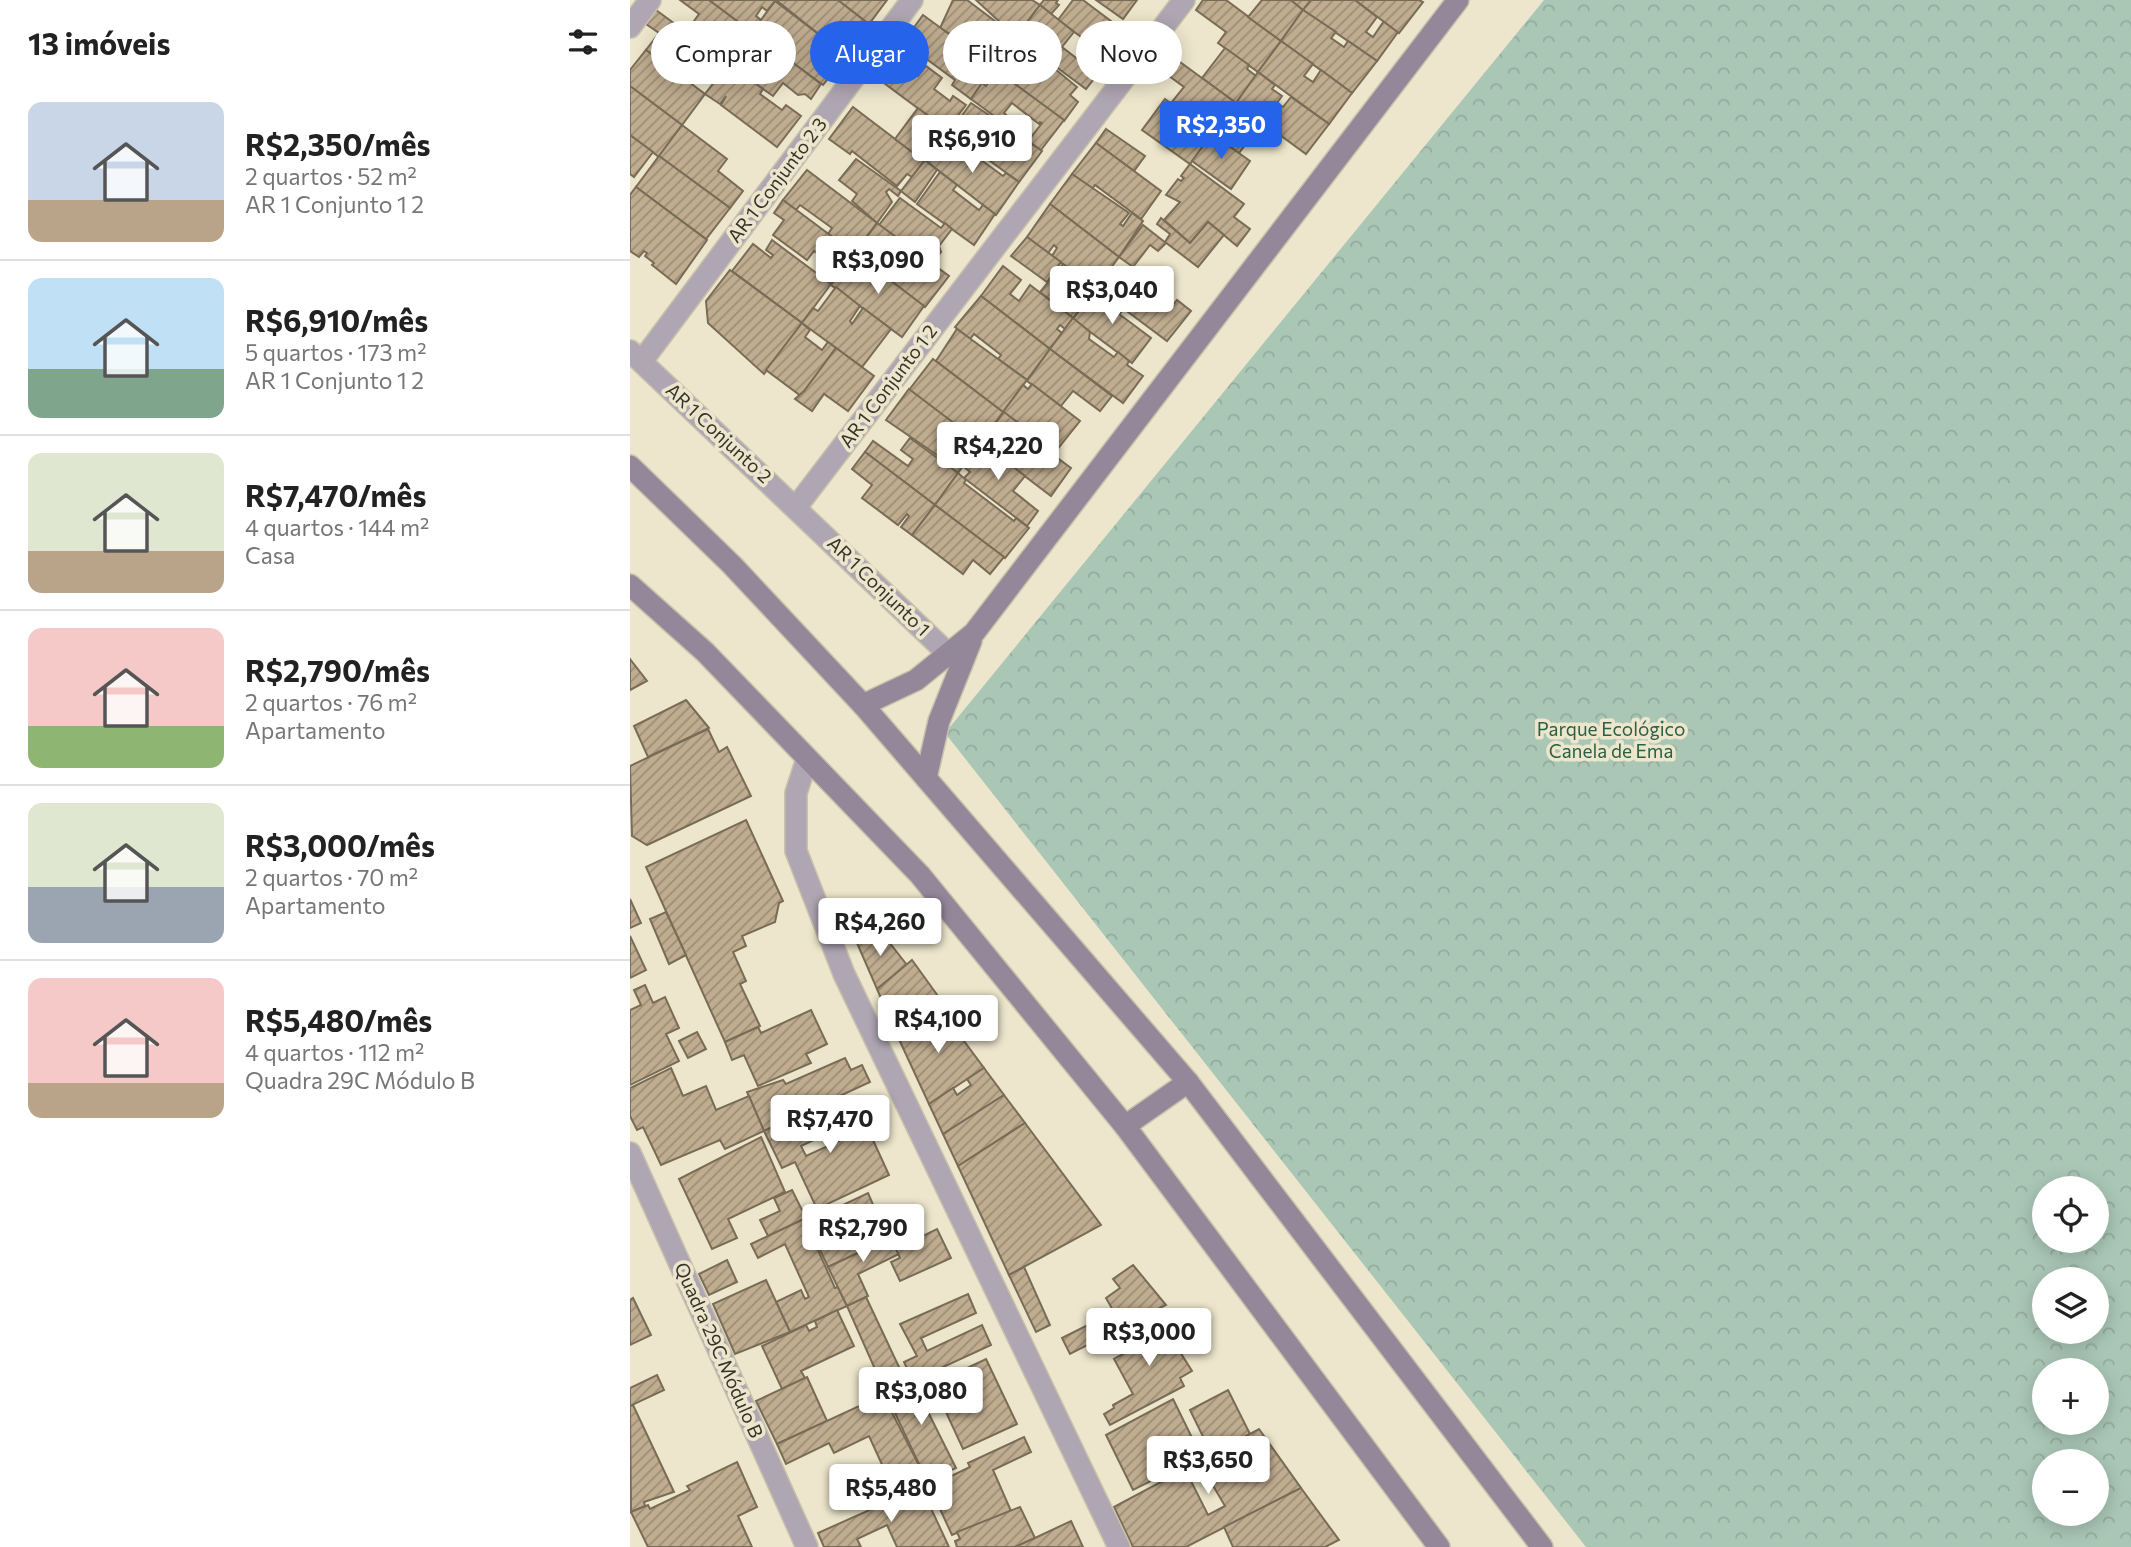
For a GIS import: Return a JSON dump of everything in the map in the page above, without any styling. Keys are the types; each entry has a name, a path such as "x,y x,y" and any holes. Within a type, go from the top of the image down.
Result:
{"main road":[{"path":"926,778 956,660 974,633 1458,0"},
{"path":"630,466 732,565 863,705 1188,1082 1542,1547"},
{"path":"630,585 705,652 920,875 1125,1126 1439,1547"},
{"path":"863,705 956,660"},
{"path":"1125,1126 1188,1082"}],"street":[{"path":"630,27 650,0"},
{"name":"AR 1 Conjunto 2 3","path":"636,356 912,0"},
{"name":"AR 1 Conjunto 1 2","path":"797,506 1184,0"},
{"name":"AR 1 Conjunto 2","path":"636,356 797,506"},
{"name":"AR 1 Conjunto 1","path":"797,506 956,660"},
{"path":"807,759 796,793 796,851 844,974 1119,1547"},
{"name":"Quadra 29C Módulo B","path":"630,1153 807,1547"}],"green space":[{"name":"Parque Ecológico Canela de Ema","path":"1544,0 2131,0 2131,1547 1586,1547 945,733"}],"building":[{"path":"680,0 709,0 737,21 694,21 699,14"},
{"path":"709,0 775,1 767,11 762,7 756,16 760,21 737,21"},
{"path":"776,0 838,0 866,21 810,21 810,27"},
{"path":"838,0 887,0 871,21 865,21"},
{"path":"953,0 967,0 995,21 943,21"},
{"path":"976,0 1032,0 1040,5 1028,21 999,21"},
{"path":"1044,0 1058,0 1056,3 1059,5 1051,14 1040,5"},
{"path":"1073,0 1083,0 1111,21 1076,21 1076,33 1058,20"},
{"path":"1096,0 1137,0 1123,19"},
{"path":"1203,0 1226,0 1281,41 1258,72 1218,43 1226,32 1196,10"},
{"path":"1262,0 1291,0 1303,10 1281,41 1248,17"},
{"path":"1291,0 1311,0 1303,10"},
{"path":"1311,0 1355,0 1377,17 1366,32 1373,37 1384,21 1398,32 1377,61 1303,10"},
{"path":"1355,0 1419,0 1423,2 1399,33"},
{"path":"775,1 810,28 810,75 796,65 796,21 760,21"},
{"path":"1040,5 1060,21 1028,21"},
{"path":"656,10 671,21 651,21 651,27 646,24"},
{"path":"1303,10 1336,32 1331,38 1344,47 1348,41 1377,61 1352,93 1281,41"},
{"path":"923,15 943,30 943,71 929,61 929,21 919,21"},
{"path":"1062,22 1074,32 1062,47"},
{"path":"1281,41 1313,64 1304,76 1313,82 1321,70 1352,93 1329,124 1258,72"},
{"path":"1062,47 1076,58 1076,82 1062,71"},
{"path":"1225,48 1249,65 1247,69 1256,76 1236,103 1202,78"},
{"path":"646,50 651,54 651,84 692,84 705,94 682,125 630,86 630,70"},
{"path":"1182,63 1236,103 1212,134 1171,103 1184,87 1180,84"},
{"path":"796,65 810,76 810,84 821,84 811,99 805,94 798,95 784,84 796,84"},
{"path":"929,68 942,78 934,89 950,101 953,96 966,105 947,130 885,84 929,84"},
{"path":"1258,72 1275,85 1272,89 1282,96 1277,103 1283,107 1291,97 1329,124 1306,154 1236,103"},
{"path":"1062,75 1077,87 1070,95 1078,102 1064,121 1014,84 1062,84"},
{"path":"713,84 756,84 763,89 760,94 782,110 786,105 801,116 777,147 721,105 726,96 720,104 705,94"},
{"path":"756,84 782,84 773,96"},
{"path":"953,84 982,84 971,99"},
{"path":"981,84 1015,84 1064,120 1041,150 1028,141 1042,123 1039,124 1012,103 1004,113 1014,122 1009,127 971,99"},
{"path":"630,86 682,125 659,157 630,135"},
{"path":"1165,99 1202,126 1190,145 1203,127 1212,134 1190,164 1142,130"},
{"path":"971,103 1042,151 1019,182 950,132"},
{"path":"1236,103 1262,122 1239,153 1212,134"},
{"path":"853,107 924,161 912,177 907,174 897,186 852,151 850,154 829,139"},
{"path":"918,108 947,130 935,146 930,143 928,146 932,149 924,161 895,139"},
{"path":"682,125 727,159 718,171 743,191 730,208 659,156"},
{"path":"1106,129 1145,156 1134,171 1096,143"},
{"path":"1212,134 1250,161 1231,189 1192,161"},
{"path":"630,135 653,152 634,177 630,174"},
{"path":"950,137 1003,176 1006,173 1019,182 996,215 925,160 937,143 942,147"},
{"path":"1096,143 1161,191 1141,219 1095,185 1092,189 1072,174"},
{"path":"659,156 730,208 706,239 636,187"},
{"path":"856,159 901,191 898,196 889,189 886,192 892,202 877,223 852,201 857,194 839,180"},
{"path":"925,160 937,170 915,202 901,191"},
{"path":"1190,164 1244,204 1234,217 1250,229 1237,246 1208,222 1190,243 1164,220 1180,202 1166,195 1178,179 1181,181 1184,178 1181,176"},
{"path":"807,170 877,223 854,253 828,234 832,228 800,205 796,210 783,200"},
{"path":"940,172 957,185 953,190 979,210 983,205 995,214 974,245 917,204"},
{"path":"1072,174 1129,213 1120,224 1123,226 1132,213 1143,221 1119,257 1050,204"},
{"path":"636,187 707,240 676,284 652,265 654,263 645,256 647,253 644,251 639,257 630,251 630,195"},
{"path":"900,198 941,228 945,223 952,229 939,246 941,252 936,258 928,261 879,225"},
{"path":"783,200 854,253 831,284 816,274 826,260 814,251 807,260 773,235 784,220 774,213"},
{"path":"1050,204 1119,257 1096,288 1052,256 1057,248 1054,245 1048,253 1027,237"},
{"path":"1161,218 1190,243 1208,222 1224,235 1198,267 1165,242 1170,234 1157,224"},
{"path":"877,223 949,276 925,307 855,253"},
{"path":"1143,225 1166,243 1158,251 1150,245 1133,267 1119,257"},
{"path":"1027,237 1061,262 1047,282 1011,256"},
{"path":"772,240 831,284 802,323 732,271 753,244 771,258 773,255 766,250"},
{"path":"849,261 859,268 865,261 924,306 902,337 831,285"},
{"path":"1063,264 1096,288 1073,318 1040,292"},
{"path":"1003,266 1021,280 1010,294 1019,301 1030,285 1073,318 1065,329 1060,325 1057,329 1062,333 1050,349 981,296"},
{"path":"730,270 802,323 764,374 708,323 706,301"},
{"path":"1132,272 1173,305 1177,300 1191,311 1167,341 1096,288 1105,276 1120,288"},
{"path":"836,287 860,306 850,321 852,324 863,308 891,329 862,367 802,323 813,308 818,311"},
{"path":"1096,288 1124,309 1119,314 1151,338 1132,363 1073,319"},
{"path":"981,296 1050,349 1027,380 998,359 1001,355 974,334 970,339 955,327"},
{"path":"1073,318 1090,332 1089,339 1114,357 1118,352 1129,361 1127,365 1143,376 1123,403 1050,349"},
{"path":"802,323 810,330 805,337 822,350 828,342 836,348 801,396 766,370"},
{"path":"957,329 1027,380 1003,412 936,361"},
{"path":"836,348 874,376 848,411 824,394 812,411 795,399"},
{"path":"1050,349 1112,396 1100,411 1073,391 1061,406 1027,381"},
{"path":"933,359 1003,412 980,443 909,390"},
{"path":"1032,384 1080,421 1056,451 1003,412 1023,385 1028,389"},
{"path":"909,389 980,443 958,473 952,470 953,466 886,420"},
{"path":"1004,412 1039,439 1028,452 1030,455 1033,457 1041,446 1071,468 1051,496 1010,465 1019,454 1015,451 1006,461 981,442"},
{"path":"910,438 958,473 935,505 865,452 873,441 908,466 913,459 901,450"},
{"path":"981,442 1025,476 1013,491 1038,511 1027,526 964,478 970,472 963,466"},
{"path":"865,452 935,505 912,535 901,527 909,516 907,514 898,525 862,498 872,485 852,469"},
{"path":"958,473 966,480 964,483 1014,521 1016,518 1029,528 1005,558 935,505"},
{"path":"935,505 1004,557 990,574 973,560 963,574 912,535"},
{"path":"630,659 647,681 630,690"},
{"path":"686,700 709,728 648,757 634,726"},
{"path":"708,729 719,752 727,747 751,796 647,845 632,836 630,766"},
{"path":"746,820 783,901 779,903 775,922 742,936 746,946 733,952 746,981 740,984 760,1026 725,1042 646,867"},
{"path":"630,899 641,923 630,928"},
{"path":"666,912 686,955 669,964 650,919"},
{"path":"878,928 907,965 877,989 857,943"},
{"path":"630,936 646,970 630,978"},
{"path":"912,960 943,1003 897,1035 877,989"},
{"path":"645,985 653,1003 665,997 679,1028 666,1034 679,1061 630,1085 630,1010 641,1005 634,990"},
{"path":"938,1006 984,1068 929,1104 897,1035"},
{"path":"811,1010 827,1044 806,1054 811,1063 758,1086 744,1055 732,1060 725,1042 758,1027 761,1033"},
{"path":"697,1032 706,1049 688,1058 679,1041"},
{"path":"845,1058 851,1070 862,1065 870,1082 764,1131 747,1092 783,1080 786,1084"},
{"path":"671,1068 683,1096 706,1086 716,1110 749,1096 764,1131 725,1149 720,1140 661,1165 643,1127 637,1130 630,1116 630,1088"},
{"path":"984,1068 1004,1095 943,1134 929,1104 953,1088 957,1095 971,1085 967,1079"},
{"path":"1004,1095 1025,1123 958,1166 943,1134"},
{"path":"857,1105 889,1175 817,1209 795,1162 782,1168 764,1131 808,1111 820,1137 801,1146 806,1156 839,1141 832,1127 827,1129 823,1122"},
{"path":"1025,1123 1101,1225 1009,1275 958,1166"},
{"path":"761,1137 785,1192 728,1219 737,1238 712,1249 679,1179"},
{"path":"792,1190 806,1218 768,1236 760,1220 780,1211 774,1198"},
{"path":"868,1193 880,1221 868,1226 877,1244 828,1267 807,1222"},
{"path":"804,1219 835,1288 838,1287 847,1306 790,1332 776,1302 801,1290 805,1299 809,1297 785,1244 758,1258 751,1244"},
{"path":"882,1219 899,1254 858,1274 868,1296 847,1306 828,1267 877,1244 868,1226"},
{"path":"937,1229 951,1258 900,1281 891,1262 900,1258 896,1249"},
{"path":"727,1260 737,1282 709,1295 699,1274"},
{"path":"1133,1265 1166,1305 1070,1354 1062,1338 1114,1312 1106,1298 1120,1288 1113,1279"},
{"path":"1024,1267 1050,1325 1036,1332 1009,1275"},
{"path":"766,1280 790,1332 735,1354 713,1304"},
{"path":"968,1294 976,1313 921,1338 927,1351 982,1325 991,1345 913,1381 904,1362 917,1356 900,1324"},
{"path":"866,1297 907,1384 886,1394 847,1306"},
{"path":"633,1298 651,1335 630,1345 630,1300"},
{"path":"837,1310 854,1346 801,1371 805,1378 782,1389 762,1346 806,1325 809,1331 817,1327 815,1321"},
{"path":"1156,1314 1192,1371 1180,1378 1184,1386 1110,1425 1104,1414 1114,1408 1113,1405 1133,1394 1114,1359 1135,1347 1126,1328"},
{"path":"986,1359 1017,1424 963,1449 933,1384"},
{"path":"935,1371 939,1381 918,1392 956,1468 927,1481 886,1394"},
{"path":"657,1375 664,1390 630,1406 630,1388"},
{"path":"807,1377 827,1421 777,1444 756,1401"},
{"path":"1228,1390 1250,1434 1212,1455 1190,1410"},
{"path":"883,1395 927,1481 891,1499 887,1489 890,1482 869,1436 834,1453 829,1443 786,1464 777,1444"},
{"path":"1173,1399 1201,1456 1133,1490 1106,1435"},
{"path":"633,1405 674,1492 644,1502 645,1506 631,1512 630,1406"},
{"path":"1259,1429 1301,1488 1186,1547 1133,1547 1114,1507 1185,1469 1208,1515 1225,1506 1199,1462"},
{"path":"1024,1437 1031,1452 993,1470 1011,1511 952,1535 927,1481 936,1477 939,1482 970,1467 968,1463"},
{"path":"737,1462 757,1507 738,1516 752,1547 648,1547 631,1512 648,1505 650,1509 690,1490 687,1486"},
{"path":"921,1487 949,1547 897,1547 887,1525 857,1539 861,1547 824,1547 818,1533"},
{"path":"1301,1488 1339,1540 1325,1547 1233,1547 1224,1527"},
{"path":"1020,1507 1035,1538 1015,1547 957,1547 955,1541 960,1539 957,1532"},
{"path":"1071,1521 1083,1547 1015,1547 1035,1538"}]}
